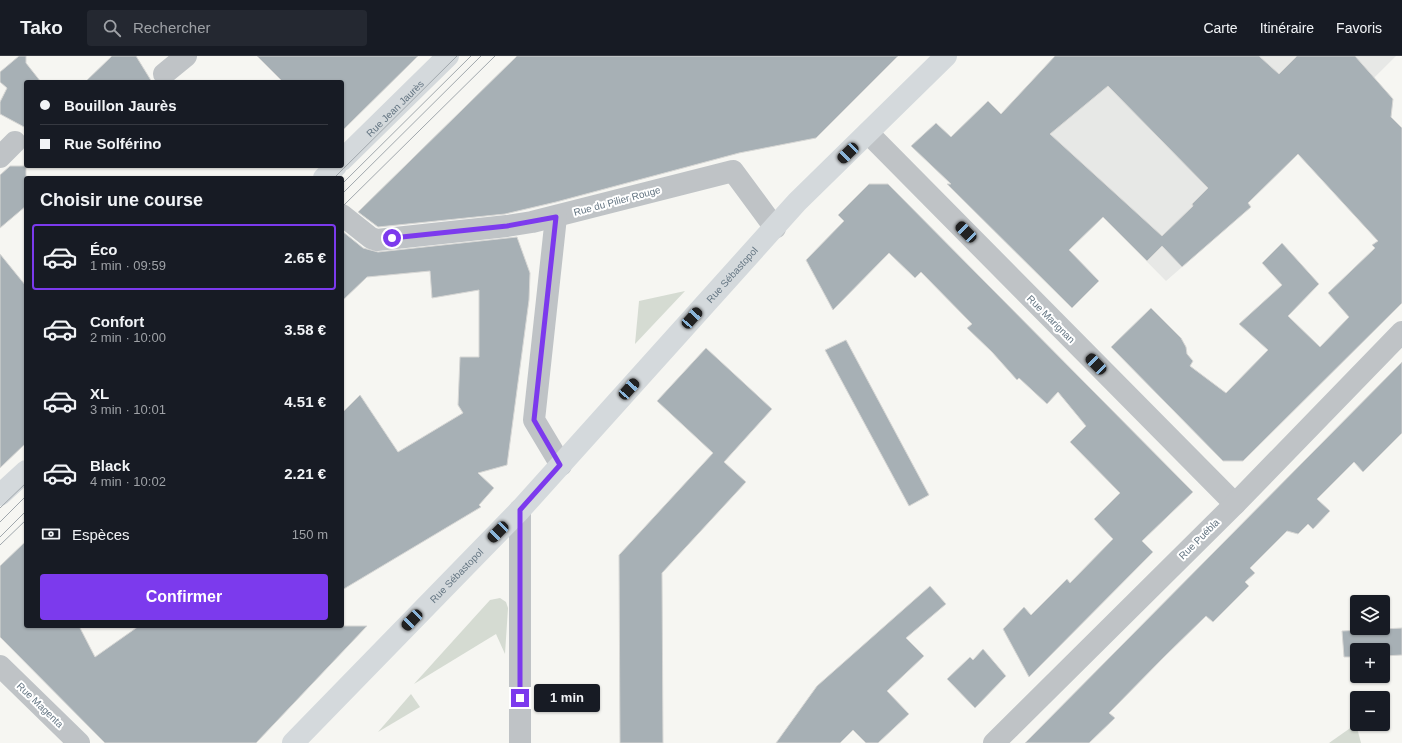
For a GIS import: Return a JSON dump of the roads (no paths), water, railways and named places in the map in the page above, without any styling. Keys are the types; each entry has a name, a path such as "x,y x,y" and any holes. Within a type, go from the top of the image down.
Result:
{"main road":[{"name":"Rue Jean Jaurès","path":"344,158 448,56"},
{"name":"Rue Sébastopol","path":"293,743 520,510 797,202 946,56"},
{"path":"326,176 334,168"},
{"path":"0,495 24,473"}],"street":[{"path":"164,74 186,56"},
{"name":"Rue Marignan","path":"868,133 1234,504"},
{"name":"Rue du Pilier Rouge","path":"344,217 371,238 377,240 507,226 556,217 733,171 775,228"},
{"path":"556,217 534,420 560,465"},
{"name":"Rue Puébla","path":"994,743 1234,504 1402,332"},
{"path":"520,510 520,743"},
{"name":"Rue Magenta","path":"0,666 79,743"}],"tram line":[{"path":"336,176 457,56"},
{"path":"344,182 471,56"},
{"path":"344,192 481,56"},
{"path":"344,205 495,56"},
{"path":"0,508 24,485"},
{"path":"0,522 24,498"},
{"path":"0,537 24,513"},
{"path":"0,545 24,522"}]}
